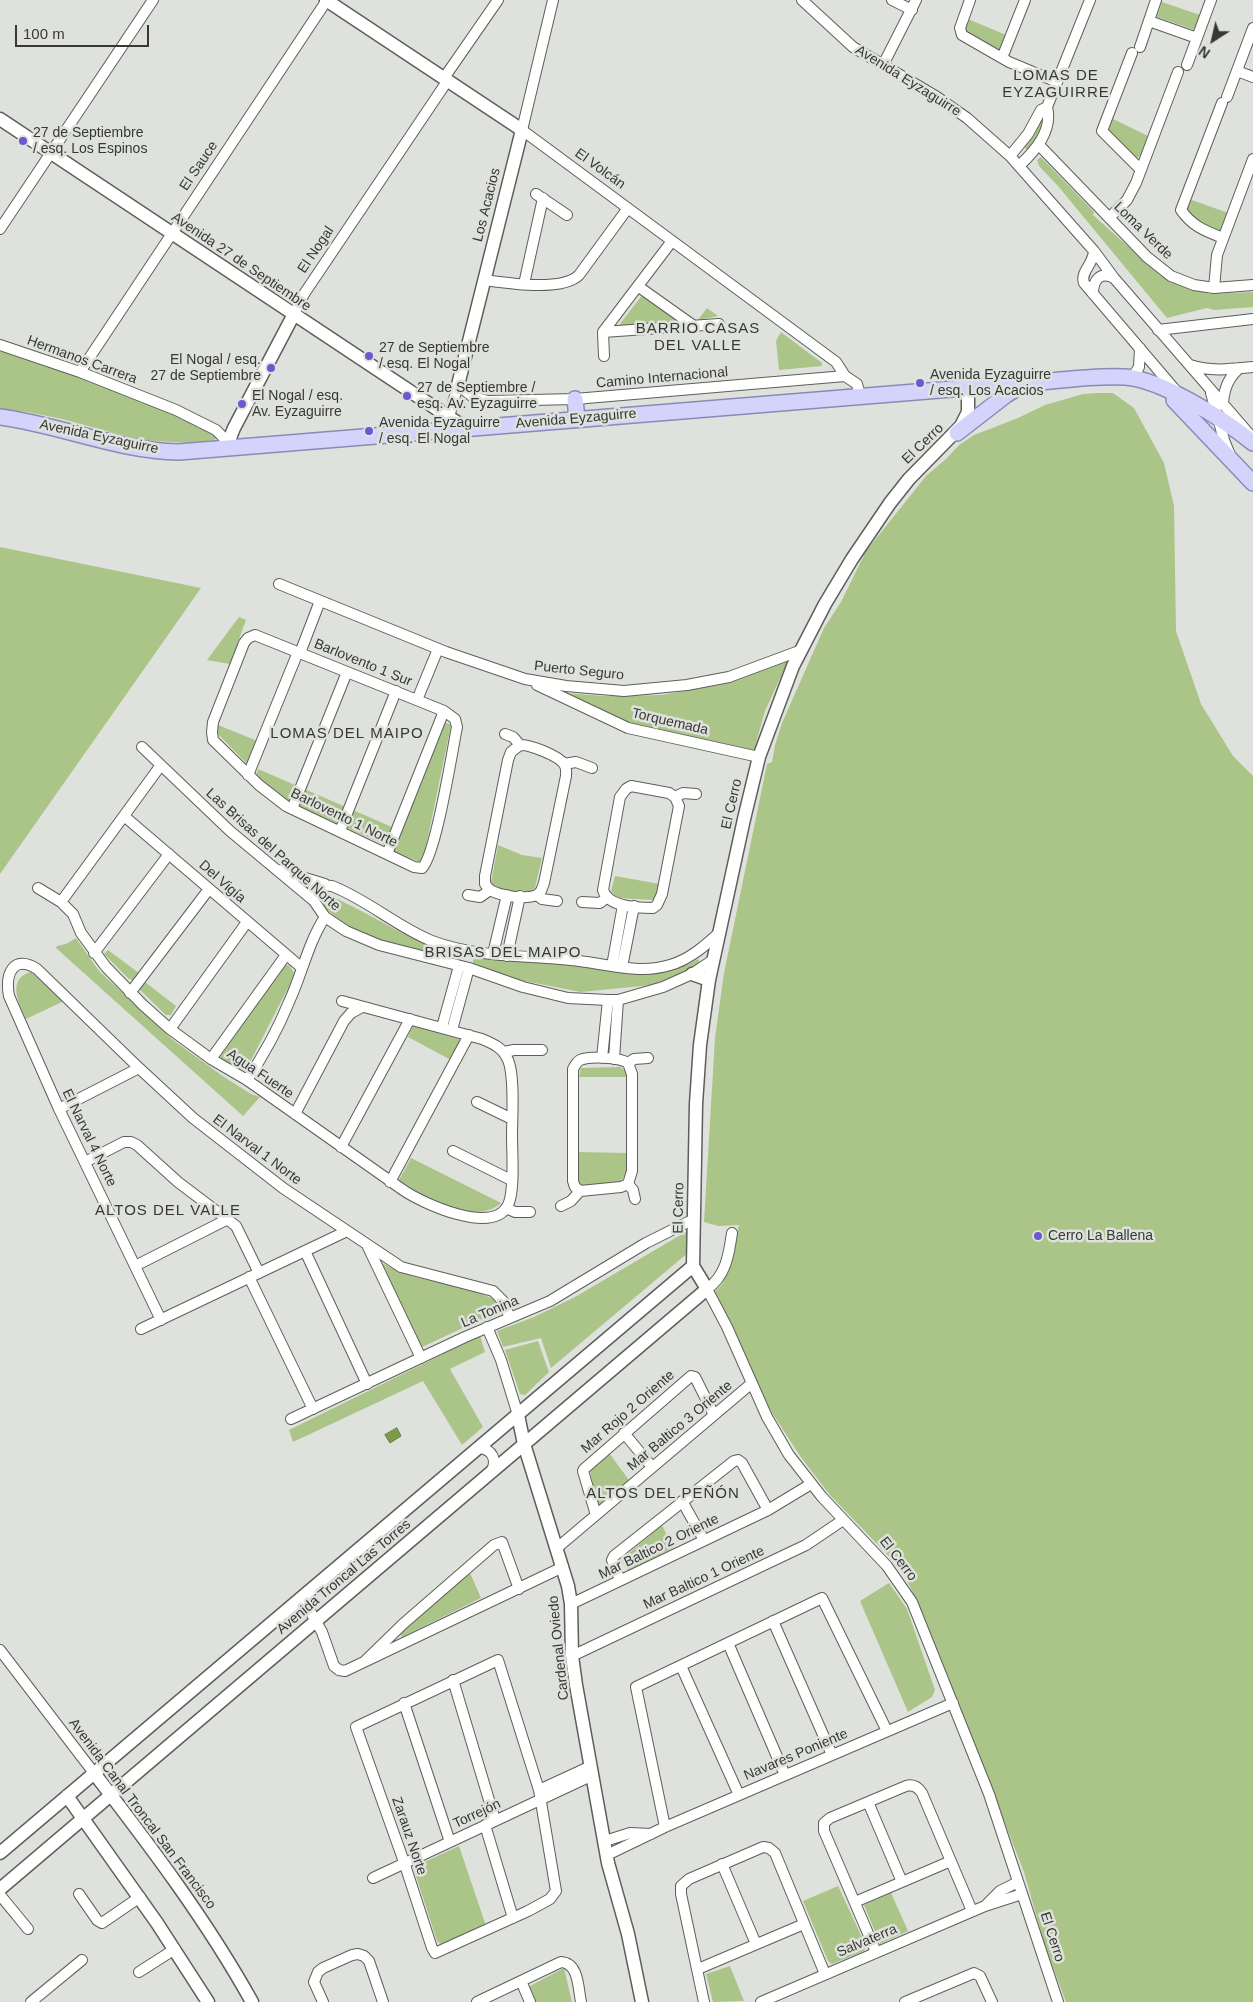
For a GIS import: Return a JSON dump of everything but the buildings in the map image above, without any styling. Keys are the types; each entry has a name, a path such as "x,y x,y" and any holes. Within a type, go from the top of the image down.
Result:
{"main road":[{"name":"Avenida Eyzaguirre","path":"0,417 152,450 179,452 1026,383 1128,378 1155,385 1183,399 1219,418 1253,443"},
{"path":"957,432 1006,394 1026,383"},
{"name":"Avenida Eyzaguirre","path":"1155,385 1182,408 1253,483"},
{"path":"575,399 577,419"}],"street":[{"path":"0,229 153,0"},
{"name":"El Volcán","path":"327,0 522,130 836,362 845,376"},
{"name":"El Sauce","path":"80,372 327,0"},
{"name":"El Nogal","path":"230,447 230,438 234,428 304,294 498,0"},
{"name":"Los Acacios","path":"449,417 553,0"},
{"name":"Avenida Eyzaguirre","path":"802,0 853,47 945,102 967,118 1010,156 1094,251 1158,330 1253,438"},
{"path":"883,65 914,5 892,0"},
{"path":"970,0 961,22 960,32 1002,58 1057,82"},
{"path":"1002,58 1025,0"},
{"path":"1018,166 1039,145 1048,122 1047,107 1090,0"},
{"path":"1141,170 1102,131 1156,0"},
{"path":"1109,218 1126,200 1141,170 1197,38 1211,0"},
{"path":"1149,20 1197,38"},
{"path":"1223,238 1200,229 1189,221 1181,210 1253,28"},
{"path":"1237,71 1253,77"},
{"path":"1010,156 1028,134 1041,110 1047,107"},
{"name":"Avenida 27 de Septiembre","path":"0,119 466,429"},
{"name":"Loma Verde","path":"1039,145 1147,257 1171,276 1194,285 1214,288 1253,285"},
{"path":"1214,288 1217,255 1253,159"},
{"path":"524,284 540,196 567,215"},
{"path":"484,280 524,284 567,283 576,279 628,208"},
{"path":"604,356 603,332 672,241"},
{"name":"Avenida Eyzaguirre","path":"1094,251 1091,264 1084,272 1082,278 1093,294 1183,399"},
{"path":"1093,294 1094,282 1099,276 1105,275 1114,278"},
{"path":"639,287 694,326"},
{"path":"1158,330 1253,319"},
{"path":"603,332 719,324"},
{"name":"Hermanos Carrera","path":"0,345 80,372 176,410 212,428 223,437 230,447"},
{"path":"1128,378 1139,367 1140,348"},
{"path":"1190,365 1207,369 1253,367"},
{"path":"1224,403 1227,382 1240,368"},
{"path":"845,376 857,384 860,396"},
{"name":"Camino Internacional","path":"458,385 473,397 488,401 575,399 845,376"},
{"name":"Avenida Eyzaguirre","path":"1208,385 1224,440 1233,460"},
{"name":"El Cerro","path":"968,389 968,412 957,432 909,478 890,503 838,583 799,652 786,680 759,757 709,980 697,1075 693,1266 708,1289 777,1436 811,1484 887,1566 912,1602 989,1794 1058,2002"},
{"name":"Puerto Seguro","path":"279,584 438,649 525,679 589,689 655,689 687,685 729,677 799,652"},
{"path":"248,775 320,601"},
{"name":"Barlovento 1 Sur","path":"214,740 212,732 213,722 244,643 250,636 255,635 444,712 455,719 457,727 442,803 428,858 424,866"},
{"path":"417,700 438,649"},
{"path":"292,809 347,672"},
{"name":"Torquemada","path":"525,679 628,728 759,757"},
{"path":"340,831 396,691"},
{"path":"387,854 444,712"},
{"path":"506,734 513,737 520,745 552,755 564,764 566,776 544,884 537,896"},
{"name":"Barlovento 1 Norte","path":"214,740 248,775 292,809 414,867 422,868 424,866"},
{"path":"520,745 511,752 508,760 485,884 490,890 507,895 537,896 542,899 557,901"},
{"name":"Las Brisas del Parque Norte","path":"142,747 230,831 314,902 325,917 346,931 379,945 464,967 523,987 568,998 613,1000 663,987 692,974 713,960"},
{"path":"564,764 576,762 592,768"},
{"path":"61,902 161,765"},
{"path":"674,796 679,810 659,902 655,907 649,908 614,903 606,898 603,893 603,887 620,797 626,789 635,786 674,796 683,793 696,794"},
{"name":"Del Vigía","path":"124,816 302,968"},
{"path":"94,953 168,854"},
{"path":"273,868 345,892 429,940 447,946 492,954 652,968 670,965 686,958 710,942 720,932"},
{"path":"314,902 313,890 320,885 326,885"},
{"name":"Agua Fuerte","path":"38,888 61,902 73,914 81,933 94,953 130,993 170,1029 211,1059 247,1080 390,1182 421,1201 454,1213 489,1217 499,1214 506,1208"},
{"path":"130,993 208,889"},
{"path":"468,895 480,897 490,890"},
{"path":"492,954 507,895"},
{"path":"507,956 520,896"},
{"path":"582,902 600,903 606,898"},
{"path":"617,966 623,904"},
{"path":"617,966 634,906"},
{"path":"247,1080 256,1067 289,1002 314,934 325,917"},
{"path":"170,1029 247,922"},
{"path":"211,1059 286,955"},
{"name":"El Narval 1 Norte","path":"14,967 21,962 28,963 37,969 193,1118 252,1166 401,1267 492,1291 503,1302 510,1318"},
{"name":"El Narval 4 Norte","path":"14,967 6,983 8,996 59,1109 161,1320"},
{"path":"447,1029 464,967"},
{"path":"692,974 709,980"},
{"path":"602,1058 613,1000"},
{"path":"613,1000 614,1059"},
{"path":"342,1001 469,1035 491,1042 504,1052 511,1072 512,1119 510,1199 506,1208 515,1212 530,1212"},
{"path":"295,1114 344,1021 351,1013 362,1007"},
{"path":"341,1147 410,1019"},
{"path":"390,1182 469,1035"},
{"path":"504,1052 542,1050"},
{"path":"580,1191 574,1186 573,1181 572,1074 576,1063 583,1059 602,1058 628,1063 634,1059 648,1058"},
{"path":"561,1206 570,1201 580,1191 621,1187 628,1184 632,1171 632,1074 628,1063"},
{"path":"59,1109 139,1068"},
{"path":"477,1102 512,1119"},
{"path":"85,1162 120,1144 134,1143 178,1182 228,1219 240,1232 260,1273"},
{"path":"453,1150 511,1180"},
{"path":"628,1184 633,1190 635,1199"},
{"path":"135,1266 228,1219"},
{"name":"La Tonina","path":"291,1419 488,1327 560,1296 646,1244 694,1219"},
{"path":"141,1329 347,1231"},
{"path":"708,1289 720,1277 727,1264 732,1233"},
{"path":"368,1246 421,1358"},
{"path":"305,1251 367,1384"},
{"name":"Avenida Troncal Las Torres","path":"0,1853 693,1266"},
{"path":"249,1278 313,1409"},
{"name":"Avenida Troncal Las Torres","path":"0,1889 708,1289"},
{"name":"Cardenal Oviedo","path":"488,1327 502,1360 518,1415 524,1444 557,1548 571,1604 572,1656 607,1855 628,1934 640,2001"},
{"name":"Mar Rojo 2 Oriente","path":"596,1515 584,1469 624,1433 693,1376 714,1415"},
{"name":"Mar Baltico 3 Oriente","path":"557,1548 752,1383"},
{"path":"624,1433 652,1467"},
{"path":"479,1448 486,1449 492,1454 495,1462 492,1472"},
{"path":"620,1580 612,1558 738,1460 742,1463 768,1510"},
{"name":"Mar Baltico 2 Oriente","path":"571,1604 768,1510 811,1484"},
{"path":"682,1502 704,1540"},
{"name":"Mar Baltico 1 Oriente","path":"572,1656 806,1545 843,1520"},
{"path":"363,1664 403,1624 494,1545 502,1542 519,1589"},
{"path":"302,1597 316,1620 336,1668 346,1671 562,1568"},
{"path":"665,1827 636,1687 822,1598 887,1732"},
{"path":"773,1621 832,1755"},
{"path":"728,1643 785,1775"},
{"name":"Avenida Canal Troncal San Francisco","path":"0,1650 172,1877 212,1934 252,2002"},
{"path":"450,1842 404,1703 498,1660 539,1795 556,1891 550,1899 513,1918 485,1825"},
{"path":"681,1666 739,1795"},
{"path":"453,1680 495,1820"},
{"name":"Zarauz Norte","path":"404,1703 356,1727 435,1954 513,1918"},
{"name":"Navares Poniente","path":"607,1855 665,1827 952,1704"},
{"name":"Torrejón","path":"372,1878 485,1825 539,1795 592,1770"},
{"path":"876,1952 824,1831 824,1823 830,1818 906,1786 912,1785 917,1787 922,1792 972,1911"},
{"path":"67,1796 175,1948 208,2002"},
{"path":"868,1802 902,1882"},
{"name":"Navares Poniente","path":"605,1841 630,1833 652,1834"},
{"path":"704,2002 681,1894 681,1886 686,1880 760,1848 769,1848 775,1853 826,1974"},
{"path":"855,1902 951,1861"},
{"path":"722,1864 756,1944"},
{"name":"Salvaterra","path":"985,1906 1000,1891 1018,1882"},
{"path":"79,1894 97,1920 102,1923 140,1897"},
{"name":"Salvaterra","path":"761,2002 972,1911 1022,1894"},
{"path":"0,1895 28,1929"},
{"path":"698,1969 804,1924"},
{"path":"139,1972 175,1948"},
{"path":"323,2002 314,1982 315,1977 323,1968 358,1954 364,1956 369,1961 383,2002"},
{"path":"31,2002 82,1960"},
{"path":"477,2002 558,1963 567,1963 574,1971 581,2002"},
{"path":"905,2002 972,1973 981,1978 992,2002"},
{"path":"521,1981 530,2002"},
{"path":"930,1991 935,2002"}],"shaded area":[{"path":"1162,2 1200,15 1195,30 1157,17"},
{"path":"968,19 1006,35 1000,53 968,36 964,27"},
{"path":"1045,113 1040,135 1028,151 1023,146"},
{"path":"1111,118 1148,136 1141,156 1132,159 1105,132"},
{"path":"1041,157 1094,212 1093,215 1161,276 1209,294 1253,292 1253,307 1214,310 1207,308 1167,318 1058,186 1039,166 1037,160"},
{"path":"1189,199 1231,214 1225,229 1217,234 1191,217 1186,207"},
{"path":"643,294 685,324 616,329"},
{"path":"707,308 718,316 698,320"},
{"path":"781,332 822,363 822,366 779,370 776,341"},
{"path":"0,349 150,401 204,427 217,438 190,443 139,440 62,419 27,412 0,410"},
{"path":"1113,393 1134,408 1164,463 1174,506 1176,631 1201,704 1233,756 1253,776 1253,2002 1066,2002 1044,1943 1024,1872 924,1616 902,1570 830,1495 800,1456 771,1411 718,1297 714,1293 723,1283 739,1225 718,1226 704,1222 715,1038 724,973 767,764 772,762 782,723 824,628 841,602 866,551 926,476 959,445 974,435 1045,405 1083,394"},
{"path":"0,547 201,588 0,874"},
{"path":"239,617 246,620 230,664 207,660"},
{"path":"788,661 765,711 754,750 628,723 551,692 604,696 661,695 725,684"},
{"path":"444,722 451,725 424,856 420,862 393,851"},
{"path":"218,725 260,742 250,767 217,733"},
{"path":"258,769 392,827 385,845 290,802 256,776"},
{"path":"498,845 522,855 542,858 535,888 531,891 496,891 490,888"},
{"path":"615,876 660,884 656,898 652,900 618,898 611,891"},
{"path":"326,894 410,937 439,949 438,957 409,950 356,930 323,906 321,895"},
{"path":"76,938 99,971 173,1040 224,1077 251,1094 260,1097 243,1116 56,948"},
{"path":"108,950 139,973 133,980 129,979 104,954"},
{"path":"477,955 652,974 689,964 698,959 701,965 652,985 581,992 514,979 478,968 473,963 473,958"},
{"path":"284,965 289,965 294,973 289,986 247,1068 239,1069 220,1057"},
{"path":"31,972 64,1001 26,1019 16,992 19,980 23,975"},
{"path":"145,982 176,1006 171,1015 166,1015 139,989"},
{"path":"413,1026 462,1040 451,1060 408,1037"},
{"path":"620,1067 626,1071 626,1077 579,1077 581,1068"},
{"path":"578,1152 626,1153 626,1175 620,1181 584,1188 578,1182"},
{"path":"411,1158 501,1203 490,1210 464,1211 449,1207 421,1194 399,1180"},
{"path":"689,1230 689,1252 551,1368 541,1338 503,1347 497,1331 534,1317 575,1297"},
{"path":"378,1260 406,1274 469,1289 484,1295 498,1302 501,1310 420,1348"},
{"path":"480,1336 485,1352 450,1369 483,1427 462,1445 423,1381 293,1442 289,1430"},
{"path":"538,1341 549,1372 525,1395 520,1394 505,1350"},
{"path":"397,1428 401,1436 390,1443 385,1435"},
{"path":"609,1453 629,1480 598,1506 590,1471"},
{"path":"662,1525 673,1548 628,1571 621,1560"},
{"path":"470,1573 481,1598 402,1637 399,1632"},
{"path":"889,1583 907,1609 935,1690 932,1697 908,1712 860,1601"},
{"path":"459,1846 486,1926 442,1945 437,1941 415,1873 418,1865"},
{"path":"838,1886 866,1946 864,1951 832,1964 828,1961 803,1901"},
{"path":"891,1893 908,1931 880,1944 864,1905"},
{"path":"730,1966 744,2001 713,2002 706,1974"},
{"path":"564,1968 572,2002 535,2002 528,1987"}],"place":[{"name":"27 de Septiembre / esq. Los Espinos","path":"23,141"},
{"name":"27 de Septiembre / esq. El Nogal","path":"369,356"},
{"name":"El Nogal / esq. 27 de Septiembre","path":"271,368"},
{"name":"Avenida Eyzaguirre / esq. Los Acacios","path":"920,383"},
{"name":"27 de Septiembre / esq. Av. Eyzaguirre","path":"407,396"},
{"name":"El Nogal / esq. Av. Eyzaguirre","path":"242,404"},
{"name":"Avenida Eyzaguirre / esq. El Nogal","path":"369,431"},
{"name":"Cerro La Ballena","path":"1038,1236"}],"district":[{"name":"LOMAS DE EYZAGUIRRE","path":"1056,84"},
{"name":"BARRIO CASAS DEL VALLE","path":"698,338"},
{"name":"LOMAS DEL MAIPO","path":"347,734"},
{"name":"BRISAS DEL MAIPO","path":"503,953"},
{"name":"ALTOS DEL VALLE","path":"168,1211"},
{"name":"ALTOS DEL PEÑÓN","path":"663,1494"}]}
